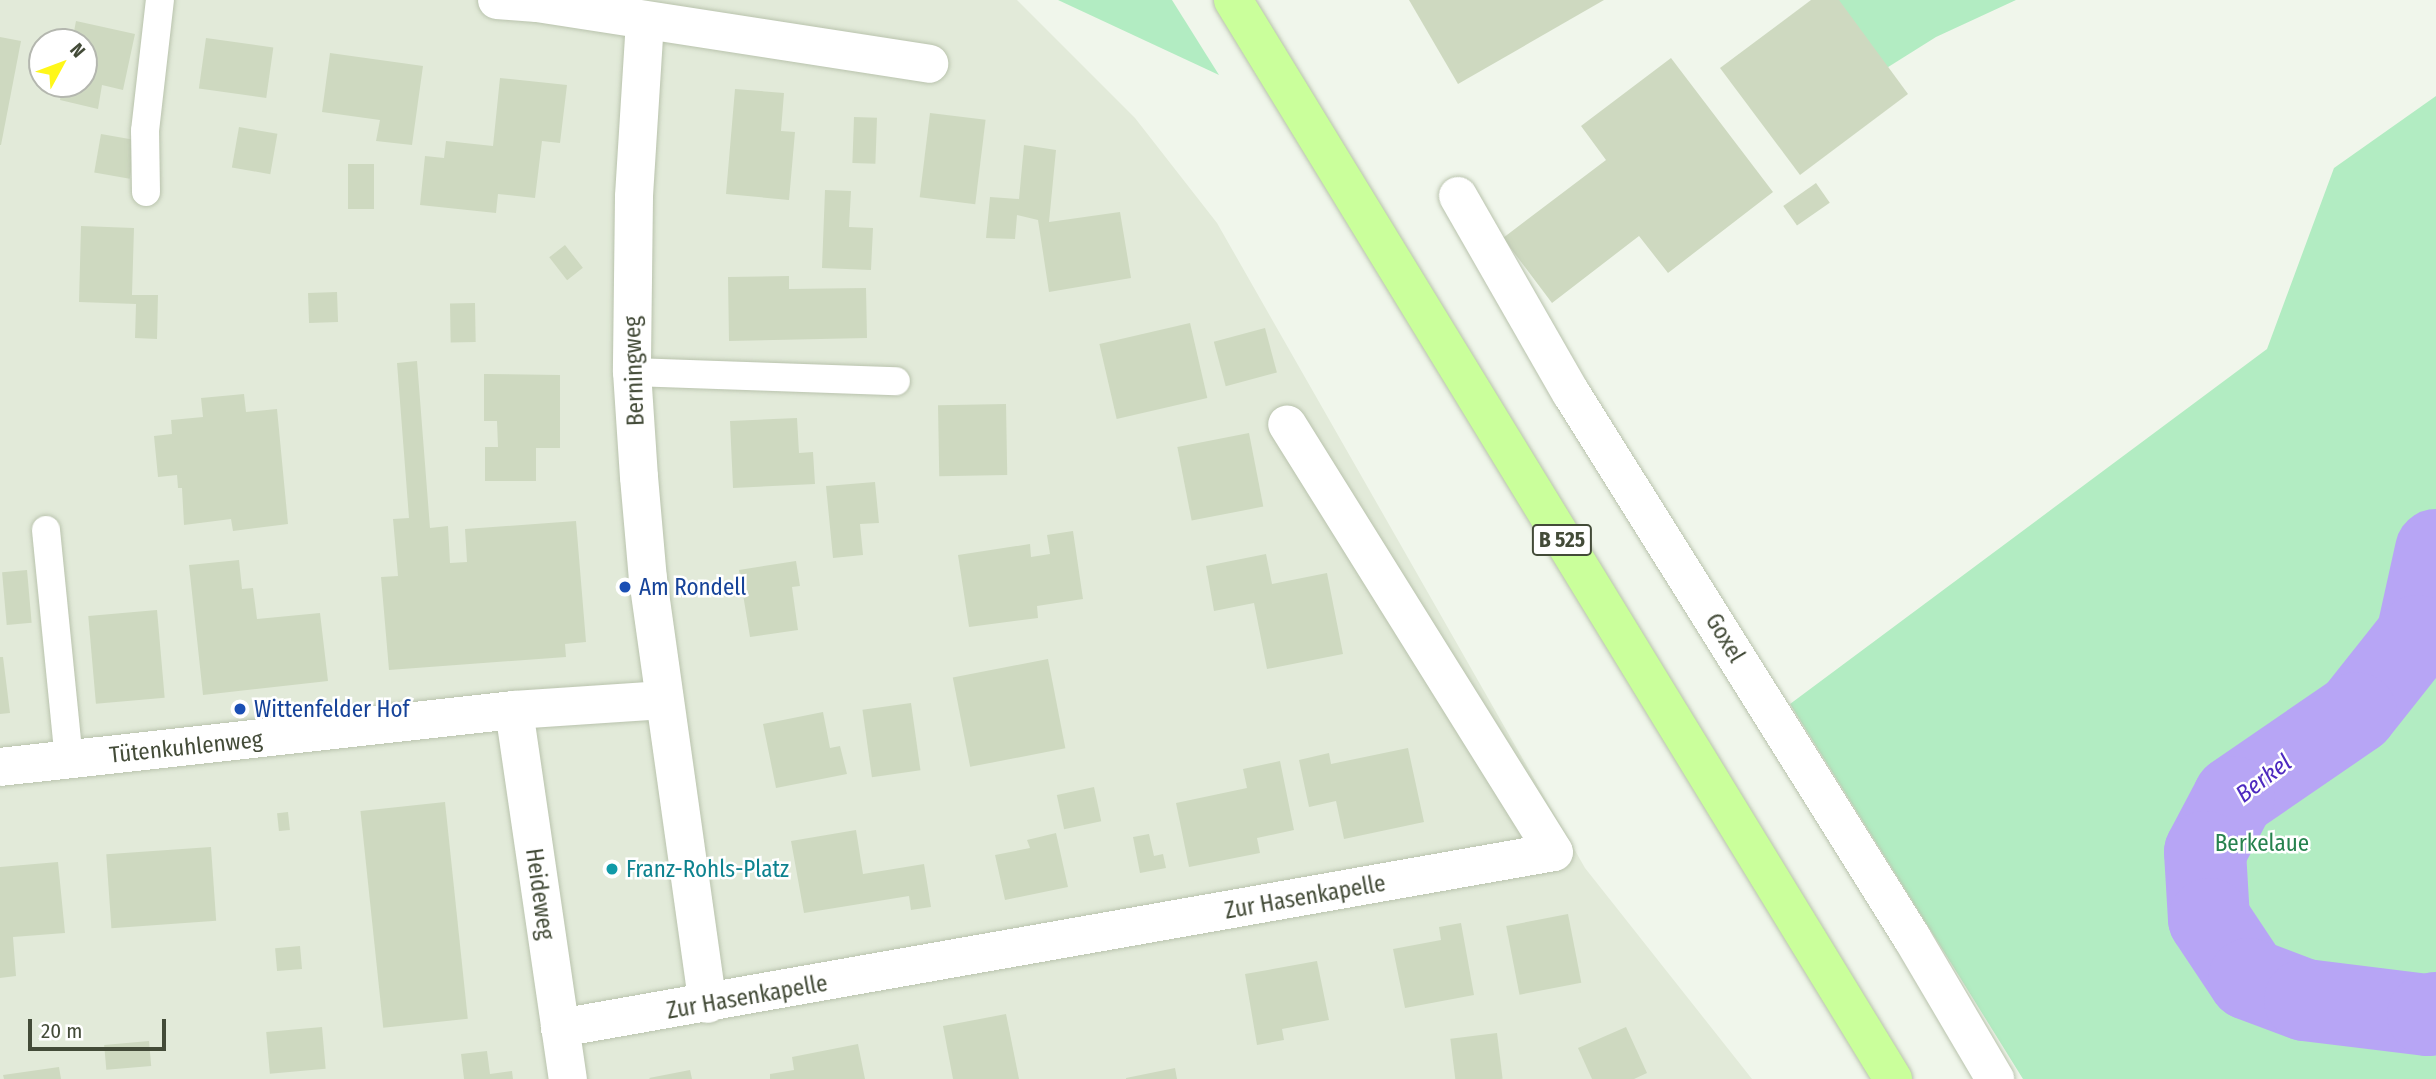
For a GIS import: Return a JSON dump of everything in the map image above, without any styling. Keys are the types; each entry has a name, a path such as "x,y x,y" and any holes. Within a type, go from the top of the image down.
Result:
{"main road":[{"name":"B 525","path":"1233,0 1893,1079"}],"street":[{"path":"497,0 537,3 929,64"},
{"name":"Berningweg","path":"645,21 634,197 632,372 648,579 708,1004"},
{"name":"Goxel","path":"1458,196 1571,393 1912,938 1995,1079"},
{"name":"Zur Hasenkapelle","path":"560,1028 708,1004 1554,852 1287,424"},
{"name":"Tütenkuhlenweg","path":"0,767 514,710 664,700"},
{"name":"Heideweg","path":"514,710 568,1079"}],"lane":[{"path":"145,192 145,131 160,0"},
{"path":"632,372 896,381"},
{"path":"46,530 69,760"}],"shaded area":[{"path":"0,0 1017,0 1135,118 1217,223 1585,868 1752,1079 0,1079"}],"green space":[{"path":"1058,0 1172,0 1219,75"},
{"path":"1837,0 2016,0 1936,37 1885,69"},
{"name":"Berkelaue","path":"2436,96 2436,1079 2023,1079 1790,704 2267,349 2334,168"}],"building":[{"path":"1409,0 1604,0 1458,84"},
{"path":"1811,0 1839,0 1908,94 1800,175 1720,68"},
{"path":"76,21 135,34 123,90 102,85 98,109 60,100 98,98 98,28 75,28"},
{"path":"0,37 21,41 1,145 0,145"},
{"path":"206,38 273,47 266,98 199,89"},
{"path":"330,53 423,66 412,145 376,141 380,120 322,112"},
{"path":"1671,58 1773,192 1668,273 1639,236 1552,303 1503,238 1606,160 1581,126"},
{"path":"500,78 567,85 560,143 542,141 535,198 498,194 496,213 420,205 425,156 444,158 446,141 493,146"},
{"path":"735,89 784,93 781,131 795,132 789,200 726,194"},
{"path":"930,113 986,120 975,204 920,197"},
{"path":"854,117 877,118 875,164 852,163"},
{"path":"239,127 277,134 270,174 232,167"},
{"path":"101,134 136,140 130,179 94,172"},
{"path":"1024,145 1056,150 1049,222 1120,212 1131,278 1049,292 1038,220 1017,215 1015,239 986,238 990,197 1019,199"},
{"path":"348,164 374,164 374,209 348,209"},
{"path":"1816,183 1830,203 1797,226 1783,206"},
{"path":"825,190 851,191 849,227 873,228 871,270 822,268"},
{"path":"81,226 134,228 132,295 158,295 157,339 135,338 136,304 79,302"},
{"path":"565,245 583,268 567,280 549,257"},
{"path":"789,276 789,289 866,288 867,338 729,341 728,277"},
{"path":"337,292 338,322 309,323 308,293"},
{"path":"450,303 475,303 476,342 451,342"},
{"path":"1190,323 1207,398 1117,419 1099,344"},
{"path":"1265,328 1277,372 1226,386 1214,342"},
{"path":"417,361 430,528 448,526 450,563 467,562 465,529 576,521 586,642 565,644 566,657 389,670 381,577 398,576 393,519 409,518 397,363"},
{"path":"484,374 560,375 560,448 536,448 536,481 485,481 485,447 498,447 497,421 484,421"},
{"path":"244,394 246,412 277,409 288,524 233,531 231,519 184,525 182,488 178,488 177,475 158,477 154,436 172,434 171,420 203,417 201,398"},
{"path":"1006,404 1007,475 939,476 938,405"},
{"path":"797,418 799,453 813,452 815,484 733,488 730,421"},
{"path":"1249,433 1263,507 1192,521 1177,447"},
{"path":"875,482 879,523 860,524 863,555 833,558 826,486"},
{"path":"1073,531 1083,599 1037,606 1038,618 969,627 958,555 1030,544 1031,557 1050,554 1047,535"},
{"path":"1266,554 1272,584 1327,573 1343,654 1267,669 1254,603 1214,611 1206,566"},
{"path":"239,560 242,589 253,588 257,619 320,613 328,681 203,695 189,565"},
{"path":"796,561 800,586 792,587 798,630 750,637 739,570"},
{"path":"27,570 32,623 7,625 2,572"},
{"path":"157,610 165,698 96,704 88,616"},
{"path":"0,657 3,657 10,713 0,714"},
{"path":"1048,659 1065,748 970,767 953,678"},
{"path":"911,703 920,770 872,777 862,710"},
{"path":"823,712 830,748 840,746 847,774 776,788 763,724"},
{"path":"1408,748 1424,822 1344,839 1336,801 1309,807 1299,760 1329,753 1331,764"},
{"path":"1280,761 1294,830 1257,838 1260,853 1189,867 1176,803 1247,788 1243,769"},
{"path":"1094,787 1101,821 1064,829 1057,795"},
{"path":"445,802 468,1019 383,1028 360,811"},
{"path":"288,812 290,830 279,831 277,813"},
{"path":"856,830 863,874 924,864 931,907 911,910 909,896 804,913 791,841"},
{"path":"1056,833 1068,887 1005,900 995,855 1030,848 1027,840"},
{"path":"1149,834 1154,856 1163,854 1166,868 1140,873 1133,837"},
{"path":"211,847 216,921 111,928 106,854"},
{"path":"58,862 65,933 13,937 16,976 0,978 0,867"},
{"path":"1568,914 1581,983 1520,995 1506,926"},
{"path":"1461,923 1474,995 1405,1008 1393,949 1441,940 1439,927"},
{"path":"300,946 302,969 277,971 275,948"},
{"path":"1317,961 1329,1020 1282,1029 1284,1040 1257,1045 1245,974"},
{"path":"1006,1014 1019,1079 953,1079 943,1026"},
{"path":"322,1027 326,1069 270,1074 266,1032"},
{"path":"1626,1027 1647,1073 1634,1079 1592,1079 1578,1048"},
{"path":"1497,1033 1503,1079 1455,1079 1450,1039"},
{"path":"149,1041 151,1066 106,1070 104,1045"},
{"path":"858,1044 865,1079 770,1079 770,1074 794,1070 792,1057"},
{"path":"487,1051 490,1074 512,1071 513,1079 464,1079 461,1054"},
{"path":"59,1067 61,1079 4,1079 3,1075"},
{"path":"1175,1068 1177,1079 1126,1079 1126,1078"},
{"path":"690,1070 692,1079 649,1078"}],"waterway":[{"name":"Berkel","path":"2436,550 2417,636 2356,713 2234,797 2205,852 2209,919 2249,979 2305,1000 2428,1015 2436,1013"}],"place":[{"name":"Am Rondell","path":"625,587"},
{"name":"Wittenfelder Hof","path":"240,709"},
{"name":"Franz-Rohls-Platz","path":"612,869"}]}
